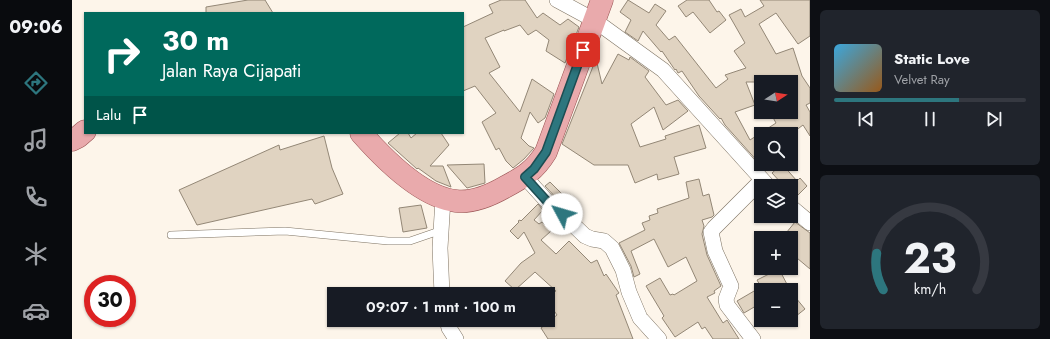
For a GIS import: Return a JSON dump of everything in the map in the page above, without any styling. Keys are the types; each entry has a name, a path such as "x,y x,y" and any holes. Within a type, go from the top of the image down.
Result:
{"main road":[{"path":"362,134 403,174 431,193 442,198 457,201 481,198 502,190 525,177 534,169 546,152 602,0"},
{"path":"72,140 84,132"}],"street":[{"path":"557,0 594,20 663,70 761,179"},
{"path":"525,177 553,208 562,214 585,236 604,241 612,248 623,270 629,292 640,318 659,339"},
{"path":"753,339 727,305 726,299 731,286 715,251 711,232 754,193"},
{"path":"442,198 442,230 440,248 442,287"},
{"path":"798,213 810,223"},
{"path":"449,327 456,339"}],"lane":[{"path":"171,235 285,231 388,241 410,241 442,230"}],"building":[{"path":"248,0 265,0 272,12 206,12 206,7"},
{"path":"501,0 525,0 537,18 543,13 560,25 568,19 579,27 565,63 546,51 549,40 536,30 528,35 520,25 485,38 500,67 489,73 520,112 532,79 554,94 545,118 538,123 530,112 521,138 529,146 534,148 513,168 506,161 499,148 496,150 482,122 496,113 475,86 464,91 464,27 493,13 489,5"},
{"path":"628,0 649,13 655,4 666,11 656,25 669,40 675,36 716,88 728,79 725,75 746,68 734,51 745,43 729,15 741,9 745,17 764,6 760,0 810,0 810,36 798,44 776,13 759,24 776,54 793,48 802,76 810,88 810,103 806,105 810,112 810,136 803,125 798,129 798,127 770,127 776,123 774,119 798,119 798,75 754,75 754,82 746,82 754,105 735,112 750,140 754,137 754,157 725,125 721,118 720,119 699,96 682,71 678,73 676,69 675,70 662,51 661,52 643,31 638,41 625,32 631,20 620,12"},
{"path":"687,0 709,0 717,12 719,11 726,20 710,33 693,12 686,17 678,6"},
{"path":"618,54 629,60 630,57 649,71 645,77 666,105 678,100 688,111 663,130 654,107 631,124 640,147 666,139 665,136 699,125 706,148 674,157 679,174 658,180 657,174 635,183 628,165 594,165 562,144 596,59 602,84"},
{"path":"399,134 409,134 411,138 416,134 442,134 449,145 430,166 443,166 451,187 436,181 418,168 417,169 388,143"},
{"path":"324,136 332,168 343,194 315,204 312,199 197,225 179,190 279,145 280,150"},
{"path":"484,164 485,183 467,188 447,165"},
{"path":"774,171 788,171 795,179 778,179 772,173"},
{"path":"800,178 807,186 798,195 798,180"},
{"path":"699,179 703,196 709,194 714,215 702,220 704,226 702,234 707,255 721,286 714,291 715,293 707,297 723,323 727,320 739,339 713,339 705,327 702,329 698,322 675,337 662,318 664,316 646,286 660,278 670,295 674,295 697,281 686,257 668,267 654,239 631,251 640,274 634,277 631,266 619,243 645,230 642,223 650,220 649,216 658,213 657,209 689,198 686,182"},
{"path":"550,182 565,197 560,202 545,186"},
{"path":"538,204 543,210 534,220 539,224 542,222 551,231 541,240 556,254 569,241 591,263 597,260 604,276 606,274 619,293 616,295 633,339 548,339 541,328 555,327 555,317 557,315 555,312 555,287 552,287 535,272 518,287 512,287 505,281 521,263 535,253 524,232 518,239 510,231 519,222 518,221 521,221"},
{"path":"421,205 427,228 403,232 399,208"},
{"path":"794,223 796,223 810,233 810,269 798,259 798,231 788,231"},
{"path":"767,275 782,275 786,283 759,283 757,280"},
{"path":"754,291 754,307 744,313 737,301"},
{"path":"798,300 805,309 798,314"}],"route":[{"path":"562,214 553,208 525,177 534,169 546,152 583,50"}]}
